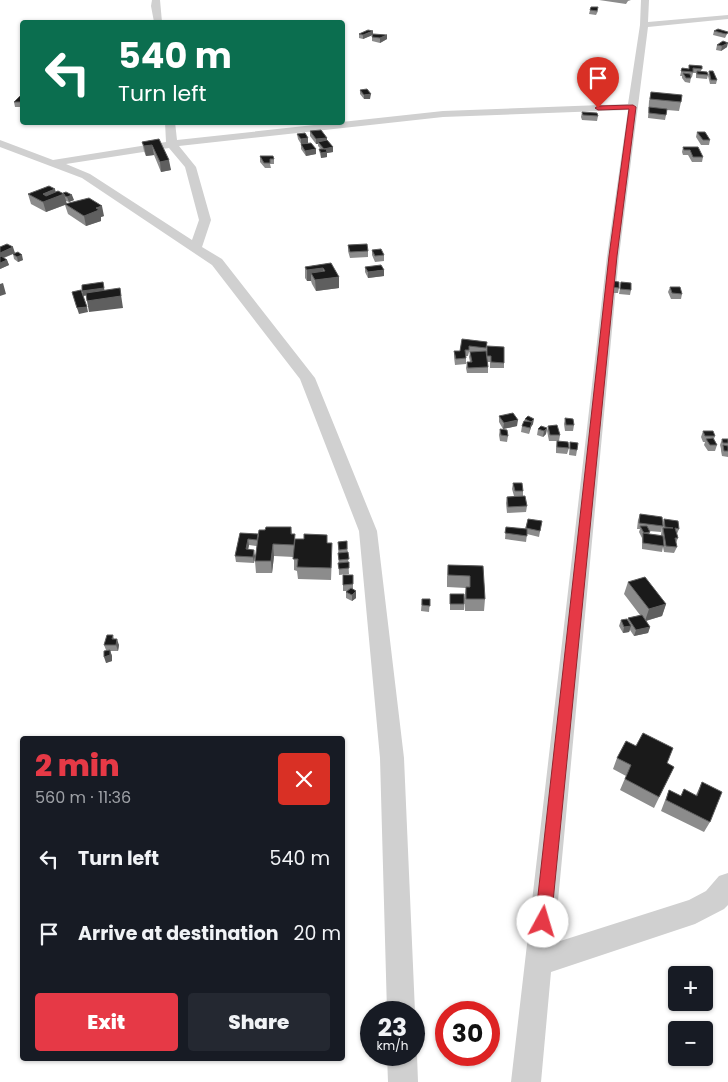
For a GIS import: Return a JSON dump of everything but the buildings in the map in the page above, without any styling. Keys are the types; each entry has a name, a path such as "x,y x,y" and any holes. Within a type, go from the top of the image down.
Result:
{"street":[{"path":"156,0 158,20"},
{"path":"526,1082 613,256 644,25 645,0"},
{"path":"644,25 728,17"},
{"path":"345,125 443,114 633,107"},
{"path":"170,125 172,144 190,167 206,220 196,248"},
{"path":"51,163 172,144 344,125"},
{"path":"0,143 86,176 218,262 307,378 368,531 392,758 401,1001"},
{"path":"539,962 695,912 716,900 728,885"},
{"path":"402,1066 403,1082"}],"route":[{"path":"543,922 613,256 633,107 598,108"}]}
